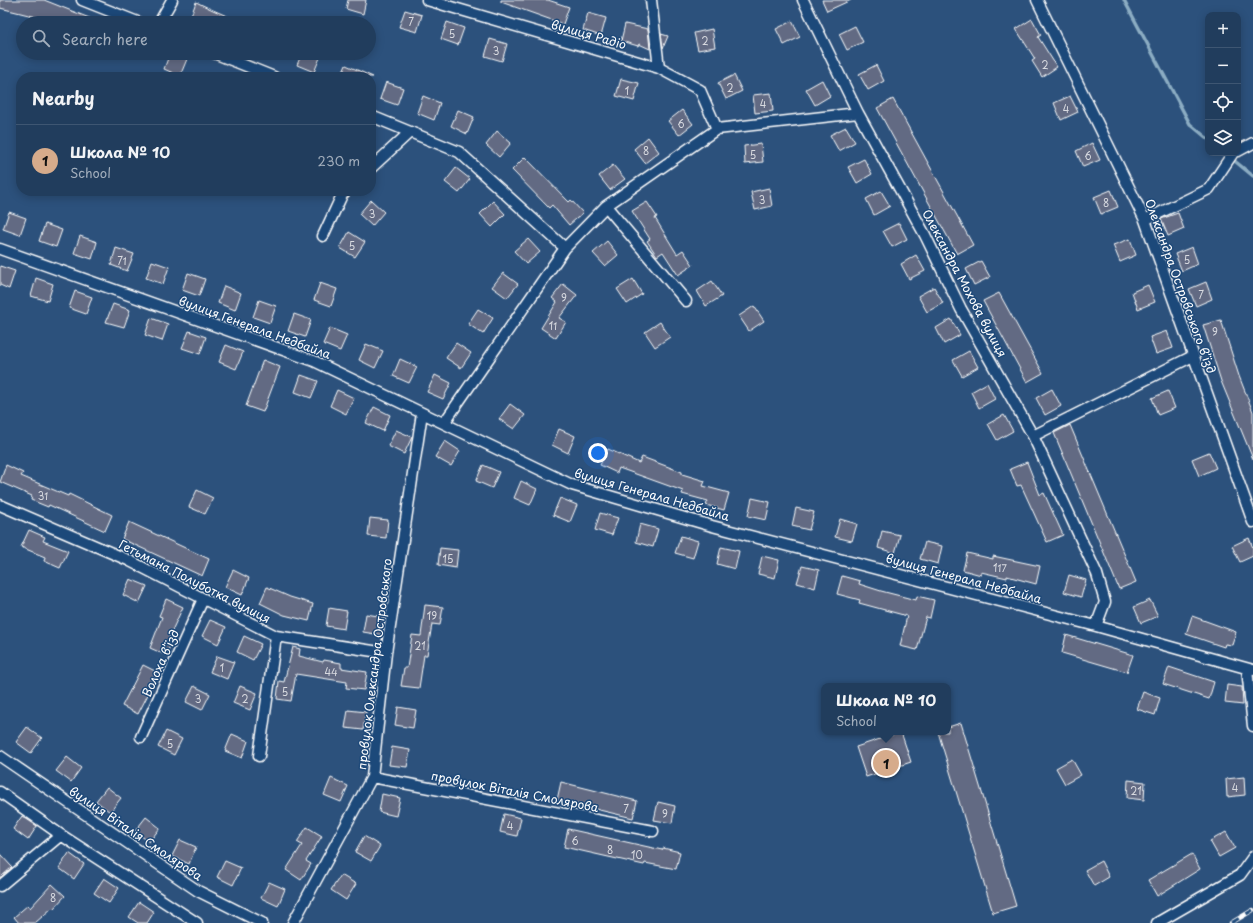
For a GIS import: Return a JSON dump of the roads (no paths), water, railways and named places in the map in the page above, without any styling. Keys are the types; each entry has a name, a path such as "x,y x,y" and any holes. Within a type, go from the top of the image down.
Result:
{"street":[{"path":"82,0 122,16"},
{"path":"163,16 172,0"},
{"name":"вулиця Радіо","path":"427,0 659,68 700,90 717,129"},
{"path":"651,0 659,68"},
{"name":"Олександра Мохова вулиця","path":"803,0 858,113 925,235 961,309 1033,436 1098,574 1105,602 1096,626"},
{"name":"Олександра Островського в’їзд","path":"1037,0 1145,220 1253,522"},
{"path":"232,60 262,72"},
{"path":"444,423 565,248 606,206 717,129 858,113"},
{"path":"376,118 459,152 565,248"},
{"path":"376,163 410,132"},
{"path":"1241,149 1253,143"},
{"path":"1145,220 1209,190 1231,156"},
{"path":"323,236 342,196"},
{"path":"606,206 686,301"},
{"name":"вулиця Генерала Недбайла","path":"0,249 314,361 572,485 712,526 1096,626 1250,669"},
{"path":"1033,436 1193,356"},
{"name":"провулок Олександра Островського","path":"293,923 372,777 386,654 422,413"},
{"name":"Гетьмана Полуботка вулиця","path":"0,505 128,560 276,636 386,654"},
{"name":"Волоха в’їзд","path":"141,737 203,599"},
{"path":"259,756 276,636"},
{"path":"1250,669 1253,726"},
{"name":"вулиця Віталія Смолярова","path":"0,756 198,891 262,923"},
{"name":"провулок Віталія Смолярова","path":"372,777 653,831"},
{"path":"0,792 61,835 197,923"},
{"path":"0,886 61,835"},
{"path":"1157,923 1240,876 1253,857"}],"waterway":[{"path":"1124,0 1190,124 1205,136"},
{"path":"1229,156 1253,176"}],"railway":[{"path":"1231,923 1253,910"}],"place":[{"name":"Школа № 10","path":"886,763"}]}
